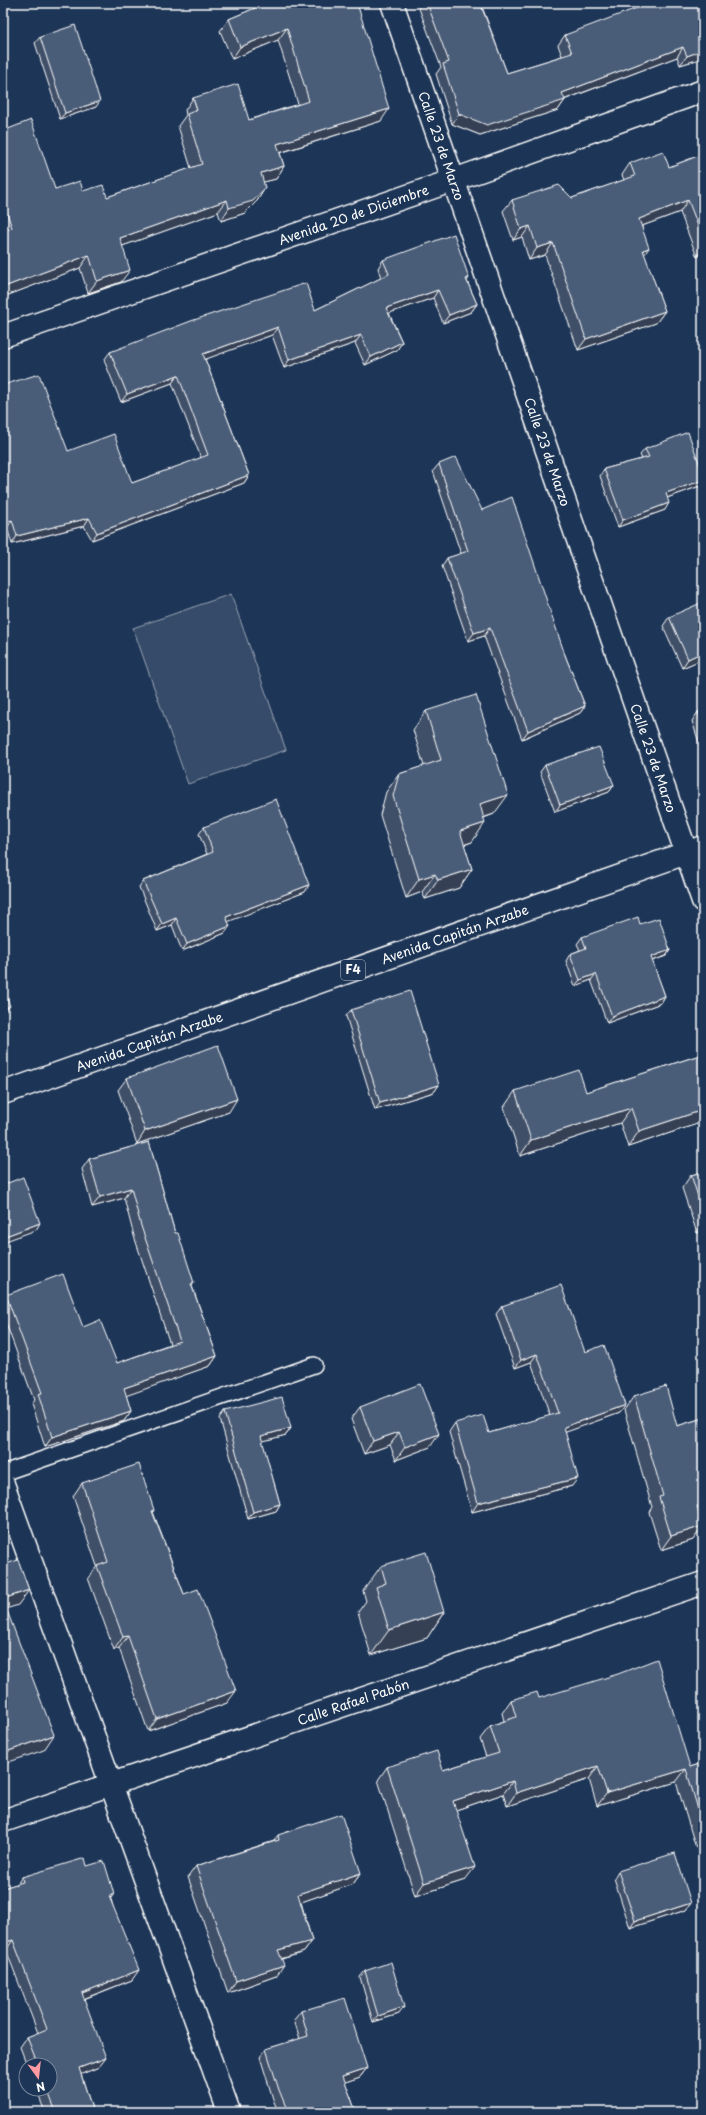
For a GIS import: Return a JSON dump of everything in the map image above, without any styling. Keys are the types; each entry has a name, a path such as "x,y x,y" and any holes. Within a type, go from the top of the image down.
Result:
{"main road":[{"name":"Calle 23 de Marzo","path":"392,3 454,180 695,850 703,901"},
{"name":"Avenida 20 de Diciembre","path":"3,336 454,180 703,91"},
{"name":"Avenida Capitán Arzabe","path":"3,1093 695,850"},
{"path":"3,1484 229,2112"},
{"name":"Calle Rafael Pabón","path":"3,1821 703,1583"}],"lane":[{"path":"3,1473 314,1365"}],"shaded area":[{"path":"231,594 286,750 188,784 133,628"}],"building":[{"path":"267,3 357,3 389,109 277,144 284,166 261,173 265,188 253,201 229,208 227,200 120,238 130,270 97,281 89,255 4,287 3,231 12,228 3,201 3,131 31,120 55,189 80,181 83,191 103,185 107,197 202,164 187,114 197,110 193,98 238,84 249,120 309,101 287,28 240,47 229,19"},
{"path":"427,3 480,3 507,73 572,53 565,35 650,3 703,3 703,50 687,56 683,47 562,93 565,100 487,125 459,114 443,64 449,62"},
{"path":"75,25 100,101 65,113 40,37"},
{"path":"663,151 669,167 703,154 703,239 688,200 639,219 649,248 643,250 665,311 586,339 553,243 537,248 530,226 521,229 512,200 559,185 572,198 635,176 630,163"},
{"path":"454,234 469,278 466,279 477,304 449,315 438,290 386,308 402,342 371,357 361,335 289,360 278,327 203,354 249,475 97,533 89,518 17,536 12,520 3,523 3,385 39,374 68,451 114,434 132,483 208,455 178,375 127,394 110,352 191,321 306,283 315,310 389,274 383,260"},
{"path":"688,432 703,474 703,480 666,493 669,503 623,520 604,469 649,457 645,449"},
{"path":"456,457 482,510 512,497 565,655 585,706 528,731 490,628 474,633 447,558 468,551 439,464"},
{"path":"703,602 703,652 688,659 669,617"},
{"path":"476,695 508,795 480,804 485,823 460,831 472,869 438,880 435,874 419,879 393,796 399,774 441,760 426,711"},
{"path":"703,710 703,725 698,712"},
{"path":"599,747 614,785 560,805 545,765"},
{"path":"276,799 309,885 226,917 230,926 187,944 176,918 162,924 143,881 213,852 204,827"},
{"path":"638,917 640,924 659,918 670,950 651,957 665,996 612,1016 596,974 580,980 570,954 586,948 582,937"},
{"path":"3,988 10,1006 3,1009"},
{"path":"410,991 439,1085 380,1103 351,1010"},
{"path":"218,1045 237,1099 145,1131 127,1078"},
{"path":"703,1054 703,1110 639,1131 631,1108 531,1140 515,1091 579,1070 586,1092"},
{"path":"149,1142 175,1233 178,1233 194,1283 191,1284 217,1356 124,1388 131,1411 52,1437 38,1394 42,1393 6,1295 63,1274 83,1327 100,1320 117,1363 180,1341 141,1226 131,1188 100,1197 89,1159"},
{"path":"703,1172 703,1212 691,1175"},
{"path":"23,1177 40,1223 3,1237 3,1185"},
{"path":"561,1285 585,1352 604,1345 625,1405 564,1427 578,1478 478,1503 455,1423 483,1415 489,1433 558,1413 537,1354 521,1360 502,1306"},
{"path":"420,1384 439,1434 405,1447 399,1432 373,1441 360,1407"},
{"path":"666,1386 677,1426 703,1418 703,1504 697,1506 703,1526 671,1536 659,1497 663,1496 634,1396"},
{"path":"282,1397 291,1428 261,1436 280,1504 253,1512 225,1412"},
{"path":"139,1464 154,1510 152,1511 184,1594 198,1589 236,1691 157,1719 128,1636 123,1637 97,1566 108,1562 82,1483"},
{"path":"426,1552 444,1612 389,1630 376,1587 386,1583 381,1566"},
{"path":"18,1560 29,1590 3,1599 3,1565"},
{"path":"3,1600 54,1735 3,1753"},
{"path":"657,1659 690,1767 703,1763 703,1826 686,1769 607,1793 598,1766 516,1793 513,1781 453,1801 475,1867 424,1883 387,1767 437,1751 443,1770 499,1753 490,1726 516,1717 511,1700 537,1692 539,1698 618,1674"},
{"path":"341,1814 361,1873 298,1894 312,1941 278,1950 284,1965 236,1981 196,1866 279,1840 278,1835"},
{"path":"675,1853 691,1903 635,1921 618,1871"},
{"path":"85,1858 87,1866 104,1861 114,1894 109,1896 139,1970 82,1993 106,2058 79,2068 93,2112 56,2112 50,2097 58,2097 58,2057 35,2057 27,2037 47,2029 13,1940 3,1943 3,1888 23,1882 22,1877"},
{"path":"391,1962 404,2007 378,2016 365,1971"},
{"path":"345,1998 367,2068 343,2076 356,2112 288,2112 279,2090 266,2049 308,2036 301,2011"}]}
